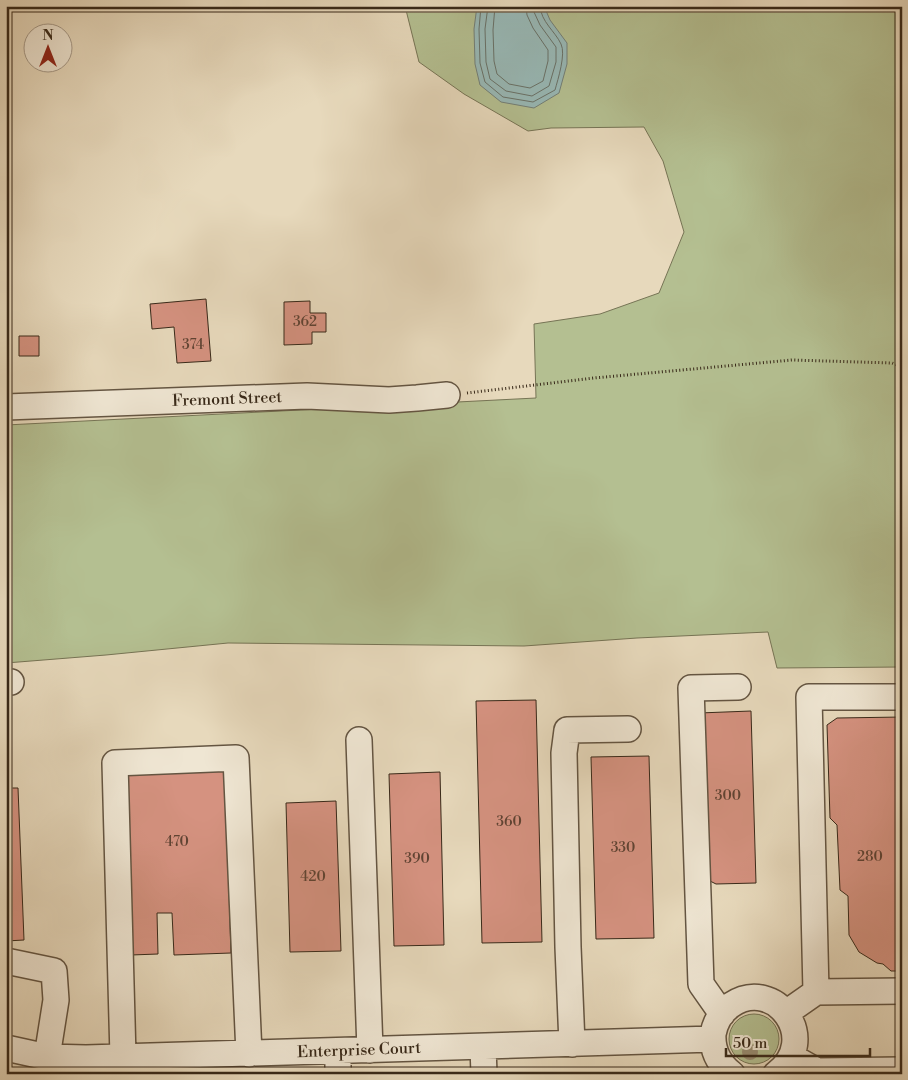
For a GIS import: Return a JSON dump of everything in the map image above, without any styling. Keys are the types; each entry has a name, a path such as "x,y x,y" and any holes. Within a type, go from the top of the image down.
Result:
{"street":[{"name":"Fremont Street","path":"6,406 307,396 389,400 447,395"},
{"path":"722,1014 702,984 691,688 738,687"},
{"path":"816,992 809,697 902,697"},
{"path":"572,1044 564,753 567,730 628,729"},
{"path":"359,740 370,1050"},
{"path":"109,1063 114,763 236,758 249,1054"},
{"path":"6,961 54,972 59,1063"},
{"path":"786,1013 816,992 902,991"},
{"path":"729,1073 721,1064 714,1048 714,1030 717,1021 728,1007 736,1002 754,998 772,1002 786,1013 791,1021 795,1030 795,1048 784,1065 817,1071 902,1070"},
{"name":"Enterprise Court","path":"6,1048 59,1063 109,1063 249,1054 281,1063 338,1062 370,1050 713,1039"},
{"path":"483,1047 484,1074"}],"path":[{"path":"447,395 594,378 699,370 792,360 892,363 902,367"}],"green space":[{"path":"405,6 902,6 902,667 777,668 768,632 637,638 524,646 228,643 6,663 6,425 536,398 534,324 600,314 659,293 684,232 663,161 644,127 551,128 528,131 464,94 419,62"},
{"path":"749,1014 759,1014 772,1021 779,1034 779,1044 772,1057 759,1064 749,1064 740,1060 733,1053 729,1044 729,1034 733,1025 740,1018"}],"water":[{"path":"477,6 544,6 550,20 567,43 567,64 559,93 534,108 501,102 480,85 475,64 474,29"}],"building":[{"path":"206,299 211,361 177,363 174,327 152,329 150,304"},
{"path":"310,301 310,313 326,313 326,332 312,332 312,344 284,345 284,302"},
{"path":"19,336 39,336 39,356 19,356"},
{"path":"536,700 542,942 482,943 476,701"},
{"path":"751,711 756,883 716,884 704,878 699,713"},
{"path":"902,717 902,971 891,971 883,964 877,963 859,952 849,935 848,896 840,890 837,825 830,818 827,725 837,718"},
{"path":"649,756 654,938 596,939 591,757"},
{"path":"225,769 231,953 174,955 172,913 157,913 158,954 131,955 125,772"},
{"path":"440,772 444,945 394,946 389,774"},
{"path":"6,788 18,788 24,940 6,941"},
{"path":"336,801 341,951 290,952 286,803"}]}
